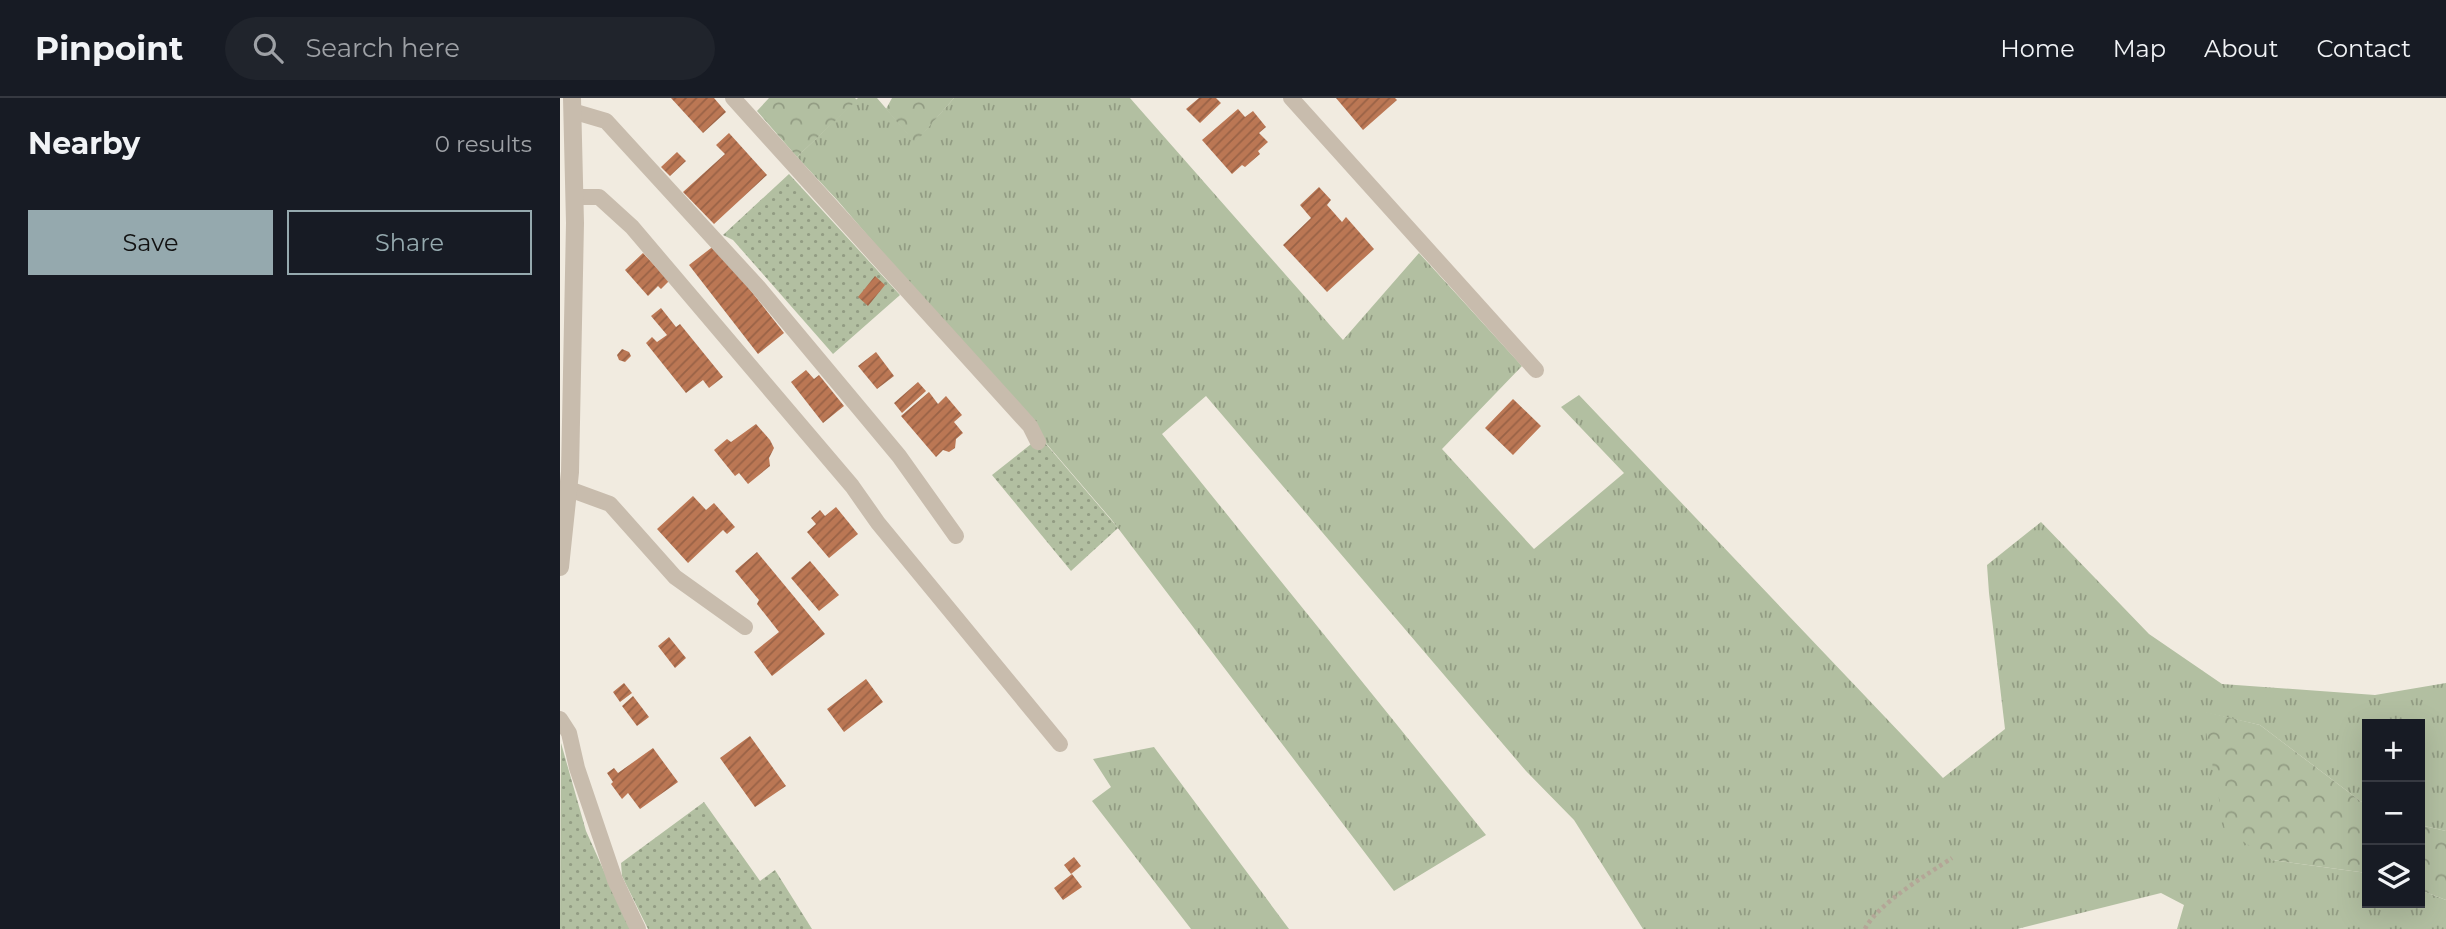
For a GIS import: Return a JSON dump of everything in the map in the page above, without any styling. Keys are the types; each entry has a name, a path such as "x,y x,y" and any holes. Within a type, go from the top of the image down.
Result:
{"street":[{"path":"560,567 569,489 574,197 572,104"}],"lane":[{"path":"733,98 1030,426 1038,442"},
{"path":"1291,98 1536,370"},
{"path":"572,104 606,121 758,287 899,456 956,536"},
{"path":"574,197 599,197 632,227 852,486 878,523 1060,744"},
{"path":"569,489 610,504 675,577 745,627"},
{"path":"560,719 569,733 577,768 615,880 638,929"}],"path":[{"path":"1865,929 1869,921 1898,895 1952,858"}],"green space":[{"path":"769,98 857,100 797,157 757,111"},
{"path":"858,98 877,98 915,142 954,98 1130,98 1343,340 1419,253 1522,366 1442,449 1534,549 1624,473 1561,407 1579,395 1943,778 2005,729 1987,565 2041,522 2149,634 2222,684 2375,695 2446,683 2446,831 2425,826 2425,719 2362,719 2362,802 2260,725 2203,712 2272,860 2362,872 2362,908 2425,908 2425,892 2446,900 2446,929 2177,929 2184,905 2161,893 2017,929 1643,929 1574,820 1526,771 1206,396 1162,434 1486,835 1394,891 1111,519 838,201 797,157"},
{"path":"892,98 954,98 915,143 886,109"},
{"path":"789,174 900,295 833,354 733,240 723,235"},
{"path":"1040,437 1118,528 1071,571 992,475"},
{"path":"2202,711 2260,725 2362,802 2362,872 2272,860 2225,830"},
{"path":"561,743 586,831 630,929 560,929"},
{"path":"1154,747 1289,929 1191,929 1092,801 1111,787 1093,759"},
{"path":"704,802 760,881 775,870 812,929 648,929 622,876 621,863"},
{"path":"2425,826 2446,831 2446,900 2425,892"}],"building":[{"path":"671,98 714,98 726,112 703,133"},
{"path":"1199,98 1216,98 1221,103 1200,123 1186,109"},
{"path":"1336,98 1395,98 1397,100 1363,130"},
{"path":"1238,109 1245,117 1253,111 1266,127 1259,133 1268,142 1258,151 1260,154 1232,174 1202,140"},
{"path":"729,133 767,175 714,224 683,192 725,154 716,145"},
{"path":"677,152 686,161 670,176 661,167"},
{"path":"1319,187 1331,200 1327,205 1342,222 1346,217 1374,249 1327,292 1283,245 1311,218 1300,205"},
{"path":"715,245 784,333 758,354 689,265"},
{"path":"643,253 669,281 661,289 658,286 648,296 625,270"},
{"path":"875,276 885,285 868,306 858,297"},
{"path":"661,308 676,327 680,324 723,377 709,388 703,380 686,393 646,343 652,337 657,342 667,335 651,316"},
{"path":"622,349 631,356 625,362 619,360 617,355"},
{"path":"876,352 894,376 877,389 858,366"},
{"path":"806,370 814,379 819,375 844,406 823,423 791,382"},
{"path":"918,382 926,391 902,413 894,403"},
{"path":"929,392 938,404 946,396 962,415 954,422 963,433 956,439 955,448 949,452 943,450 936,457 901,416"},
{"path":"1513,399 1541,426 1513,455 1485,428"},
{"path":"756,424 774,448 769,458 770,466 748,484 739,473 735,476 714,450 727,439 731,442"},
{"path":"693,496 706,510 714,503 735,527 727,534 723,530 688,563 657,529"},
{"path":"836,507 858,534 829,558 807,532 816,524 811,518 820,510 825,516"},
{"path":"757,552 825,634 772,676 754,652 779,632 757,604 759,600 735,571"},
{"path":"810,561 839,595 819,611 791,578"},
{"path":"669,637 686,658 675,668 658,646"},
{"path":"866,679 883,702 844,732 827,709"},
{"path":"624,683 632,693 620,702 613,692"},
{"path":"633,696 649,717 637,726 622,706"},
{"path":"750,736 786,786 755,807 720,758"},
{"path":"653,748 678,782 640,809 628,793 622,799 607,773 614,768 618,773"},
{"path":"1074,857 1081,866 1071,874 1064,865"},
{"path":"1072,874 1082,887 1063,900 1054,888"}]}
